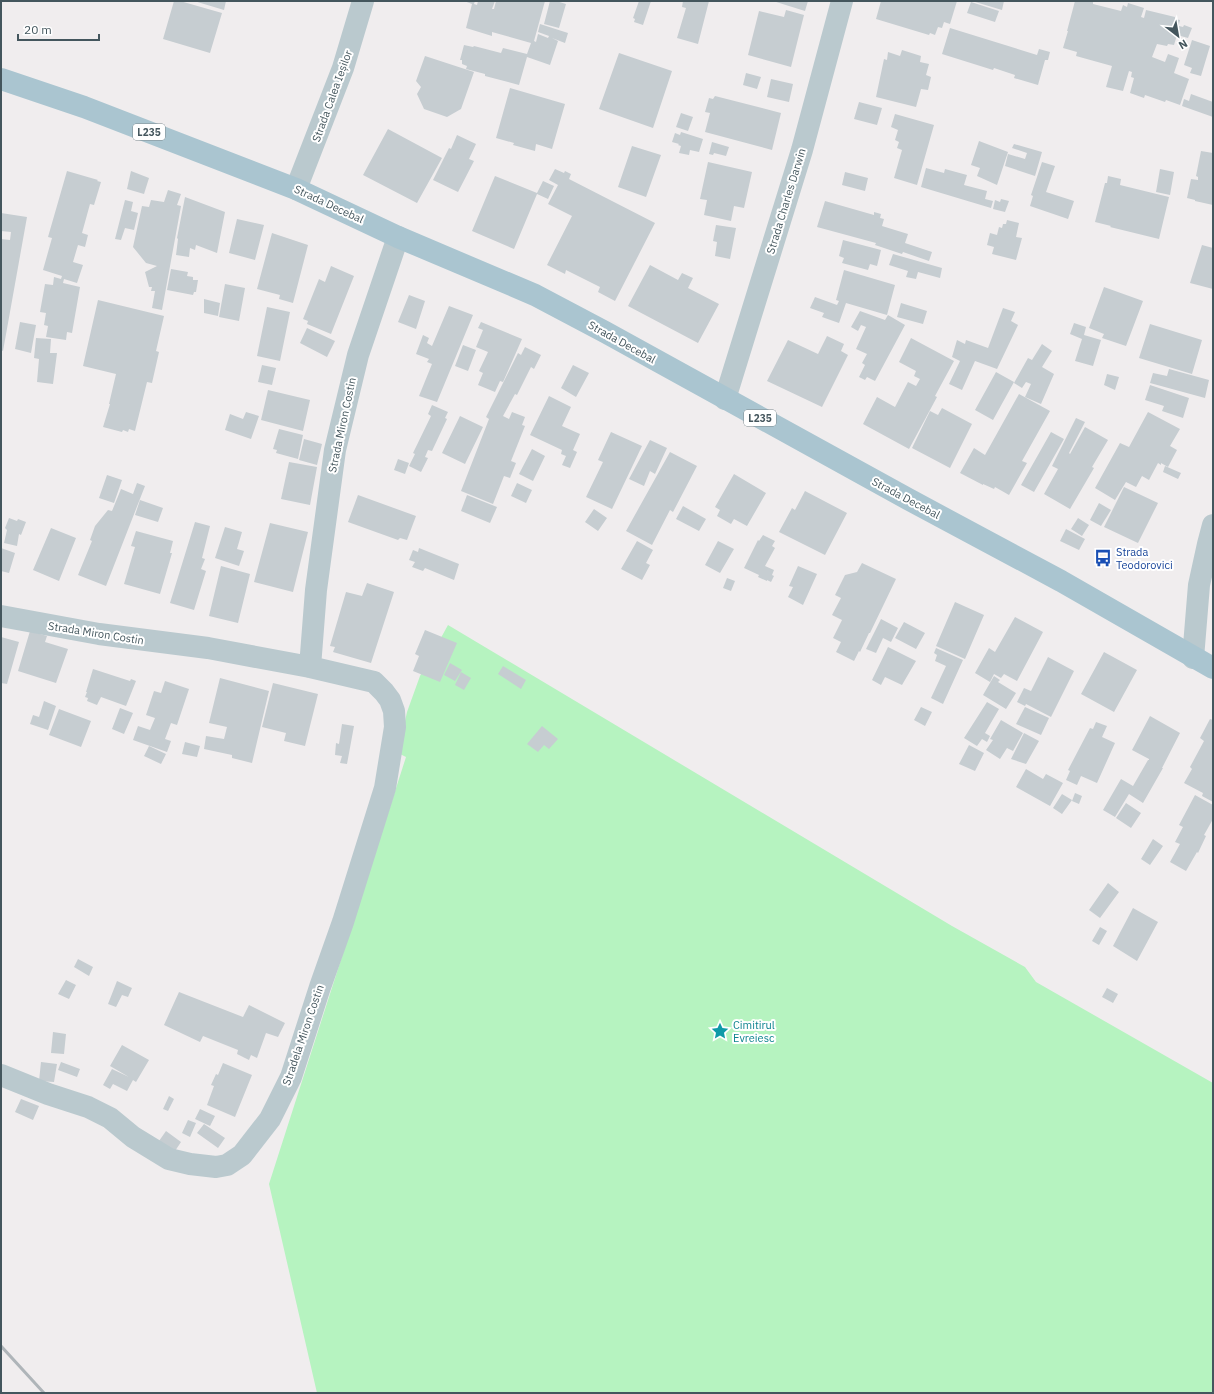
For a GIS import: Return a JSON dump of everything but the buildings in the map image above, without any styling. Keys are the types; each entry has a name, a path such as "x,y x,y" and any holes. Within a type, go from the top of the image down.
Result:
{"main road":[{"name":"Strada Decebal","path":"1,79 84,108 296,189 398,237 535,295 1061,581 1193,658 1213,668"}],"street":[{"name":"Strada Calea Ieșilor","path":"296,189 343,68 363,1"},
{"name":"Strada Charles Darwin","path":"724,399 802,150 842,1"},
{"name":"Strada Miron Costin","path":"310,667 316,590 334,450 358,355 398,237"},
{"path":"1193,658 1199,585 1213,525"},
{"name":"Strada Miron Costin","path":"1,616 99,634 208,648 346,675"},
{"name":"Stradela Miron Costin","path":"1,1075 48,1094 88,1107 110,1118 133,1137 169,1159 190,1164 216,1167 227,1165 242,1155 270,1119 291,1076 386,788 395,727 394,711 384,692 374,682 346,675"}],"green space":[{"name":"Cimitirul Evreiesc","path":"448,625 952,926 1025,967 1036,982 1213,1083 1213,1393 317,1393 269,1184 406,757 398,753 407,712 420,676"}],"railway":[{"path":"1,1346 44,1393"}],"place":[{"name":"Strada Teodorovici","path":"1103,558"},
{"name":"Cimitirul Evreiesc","path":"720,1031"}]}
